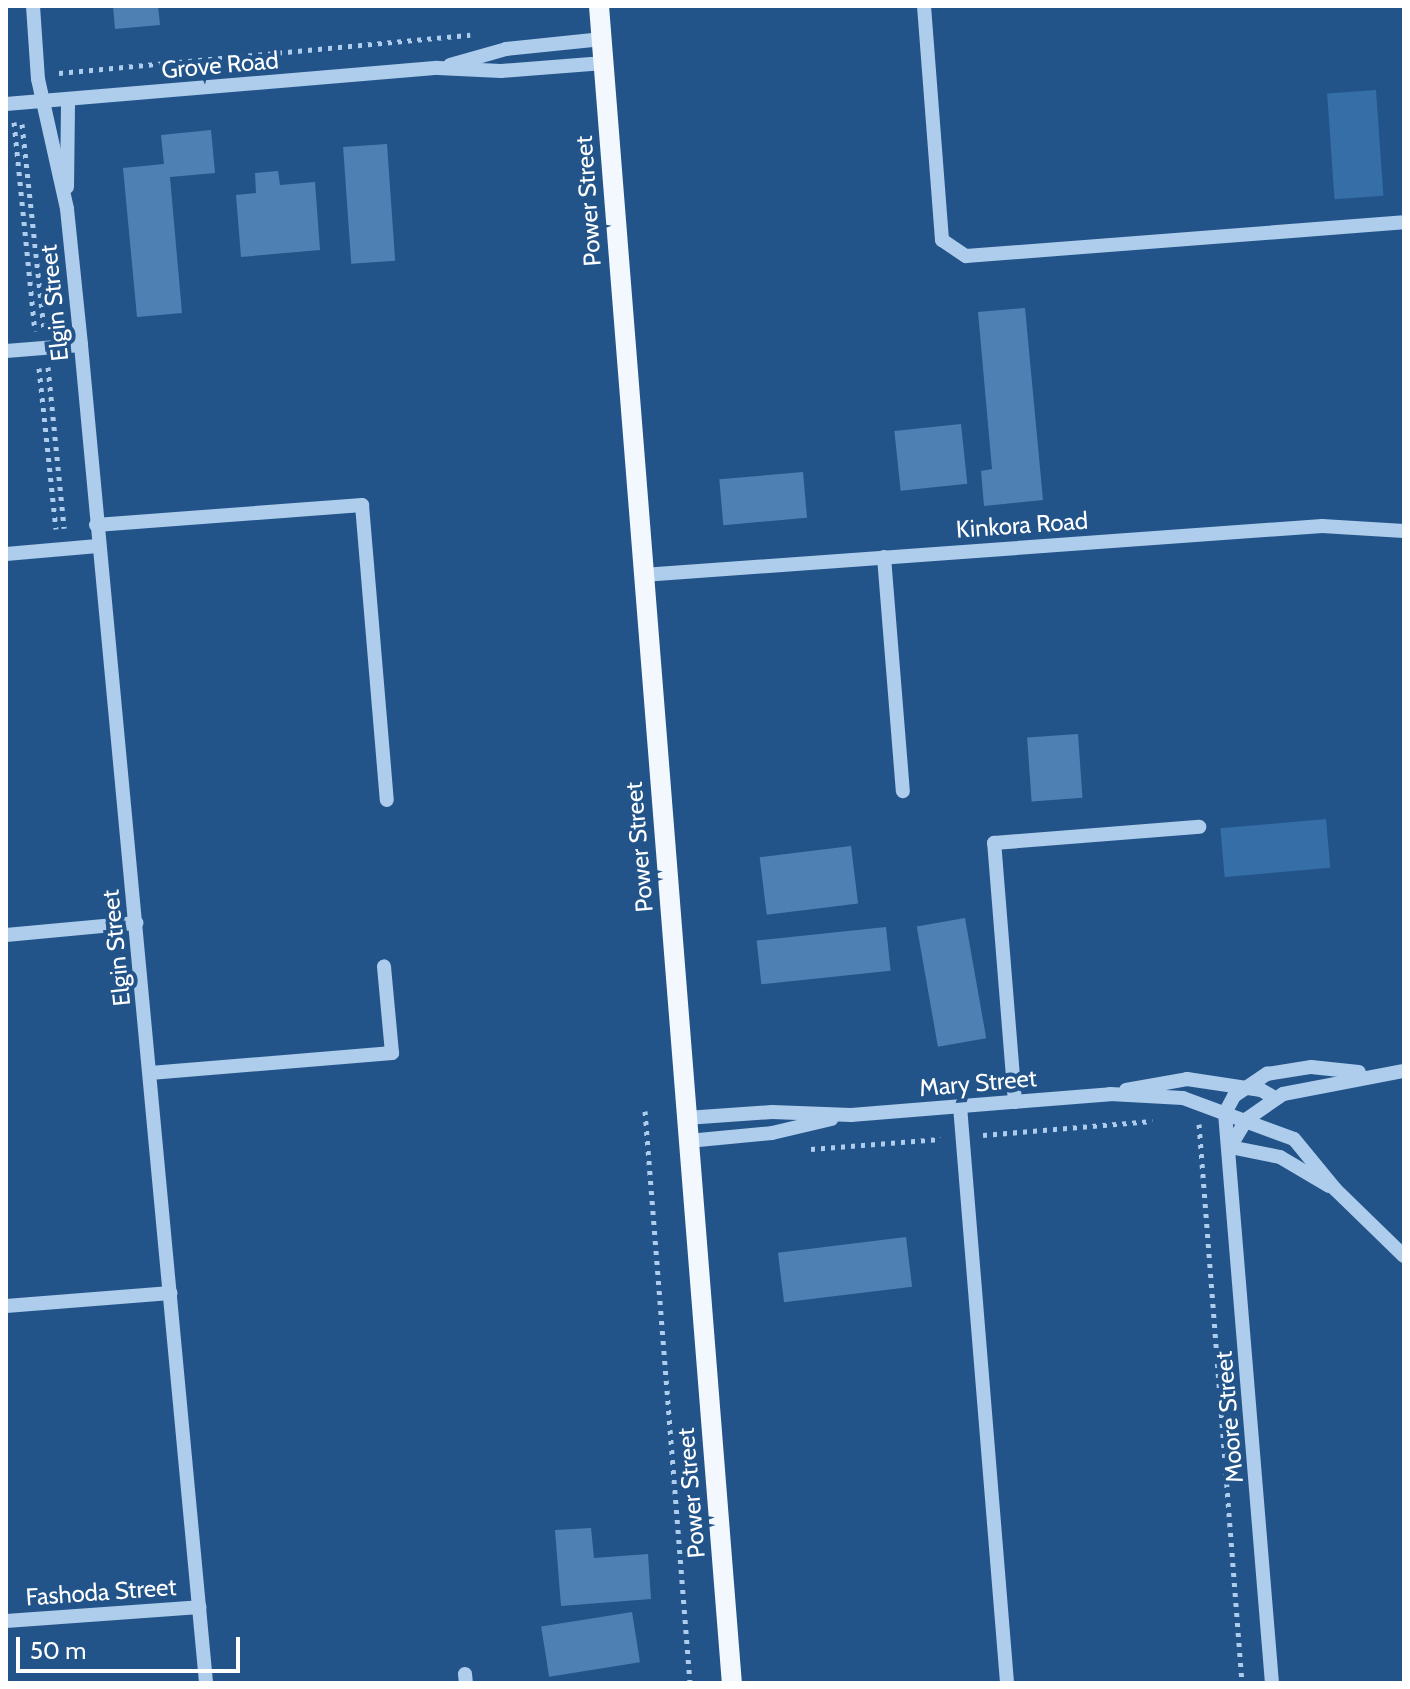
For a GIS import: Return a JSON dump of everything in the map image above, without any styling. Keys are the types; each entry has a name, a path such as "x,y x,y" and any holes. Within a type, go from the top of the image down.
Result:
{"main road":[{"name":"Power Street","path":"599,6 732,1683"}],"street":[{"name":"Elgin Street","path":"33,6 42,101 67,209"},
{"path":"924,6 942,240 966,256 1404,222"},
{"name":"Grove Road","path":"438,68 506,49 602,39"},
{"name":"Grove Road","path":"6,104 438,68 501,71 604,63"},
{"name":"Elgin Street","path":"68,99 67,209 206,1683"},
{"path":"6,351 81,345"},
{"path":"96,525 362,505 387,800"},
{"name":"Kinkora Road","path":"643,575 1322,526 1404,531"},
{"path":"6,554 98,546"},
{"path":"884,557 903,791"},
{"path":"1015,1102 994,843 1199,827"},
{"path":"6,935 136,923"},
{"path":"150,1073 392,1053 384,966"},
{"path":"1404,1071 1371,1073 1288,1068 1243,1089 1225,1113 1294,1139 1335,1189 1404,1256"},
{"path":"1335,1189 1280,1157 1230,1147 1247,1119 1275,1098 1371,1073"},
{"name":"Mary Street","path":"686,1118 772,1112 851,1115 1110,1094 1187,1079 1275,1098"},
{"name":"Mary Street","path":"1110,1094 1183,1098 1225,1113"},
{"path":"960,1106 1007,1683"},
{"name":"Moore Street","path":"1225,1113 1272,1683"},
{"name":"Mary Street","path":"688,1141 772,1133 851,1115"},
{"path":"6,1306 170,1293"},
{"name":"Fashoda Street","path":"6,1621 199,1607"}],"path":[{"path":"42,101 61,70 483,34"},
{"path":"645,1111 690,1683"},
{"path":"1199,1117 1242,1683"},
{"path":"797,1150 1168,1119"}],"shaded area":[{"path":"1376,90 1383,196 1335,199 1327,93"},
{"path":"1326,819 1330,868 1225,877 1220,828"}],"building":[{"path":"113,6 158,6 160,25 115,29"},
{"path":"211,130 215,173 170,177 182,313 137,317 123,168 164,164 161,135"},
{"path":"387,144 395,261 351,264 343,147"},
{"path":"278,171 280,185 315,182 320,250 241,257 236,195 256,193 255,173"},
{"path":"1025,308 1043,500 984,506 981,471 992,469 978,312"},
{"path":"961,424 967,484 901,491 894,431"},
{"path":"803,472 807,518 723,525 719,479"},
{"path":"1078,734 1082,798 1032,801 1027,738"},
{"path":"851,846 858,904 767,915 760,857"},
{"path":"965,918 986,1038 938,1047 917,927"},
{"path":"886,927 891,971 761,984 757,941"},
{"path":"906,1237 912,1287 784,1302 778,1253"},
{"path":"591,1528 594,1558 648,1554 651,1599 561,1606 555,1530"},
{"path":"632,1612 640,1662 549,1677 541,1626"}]}
